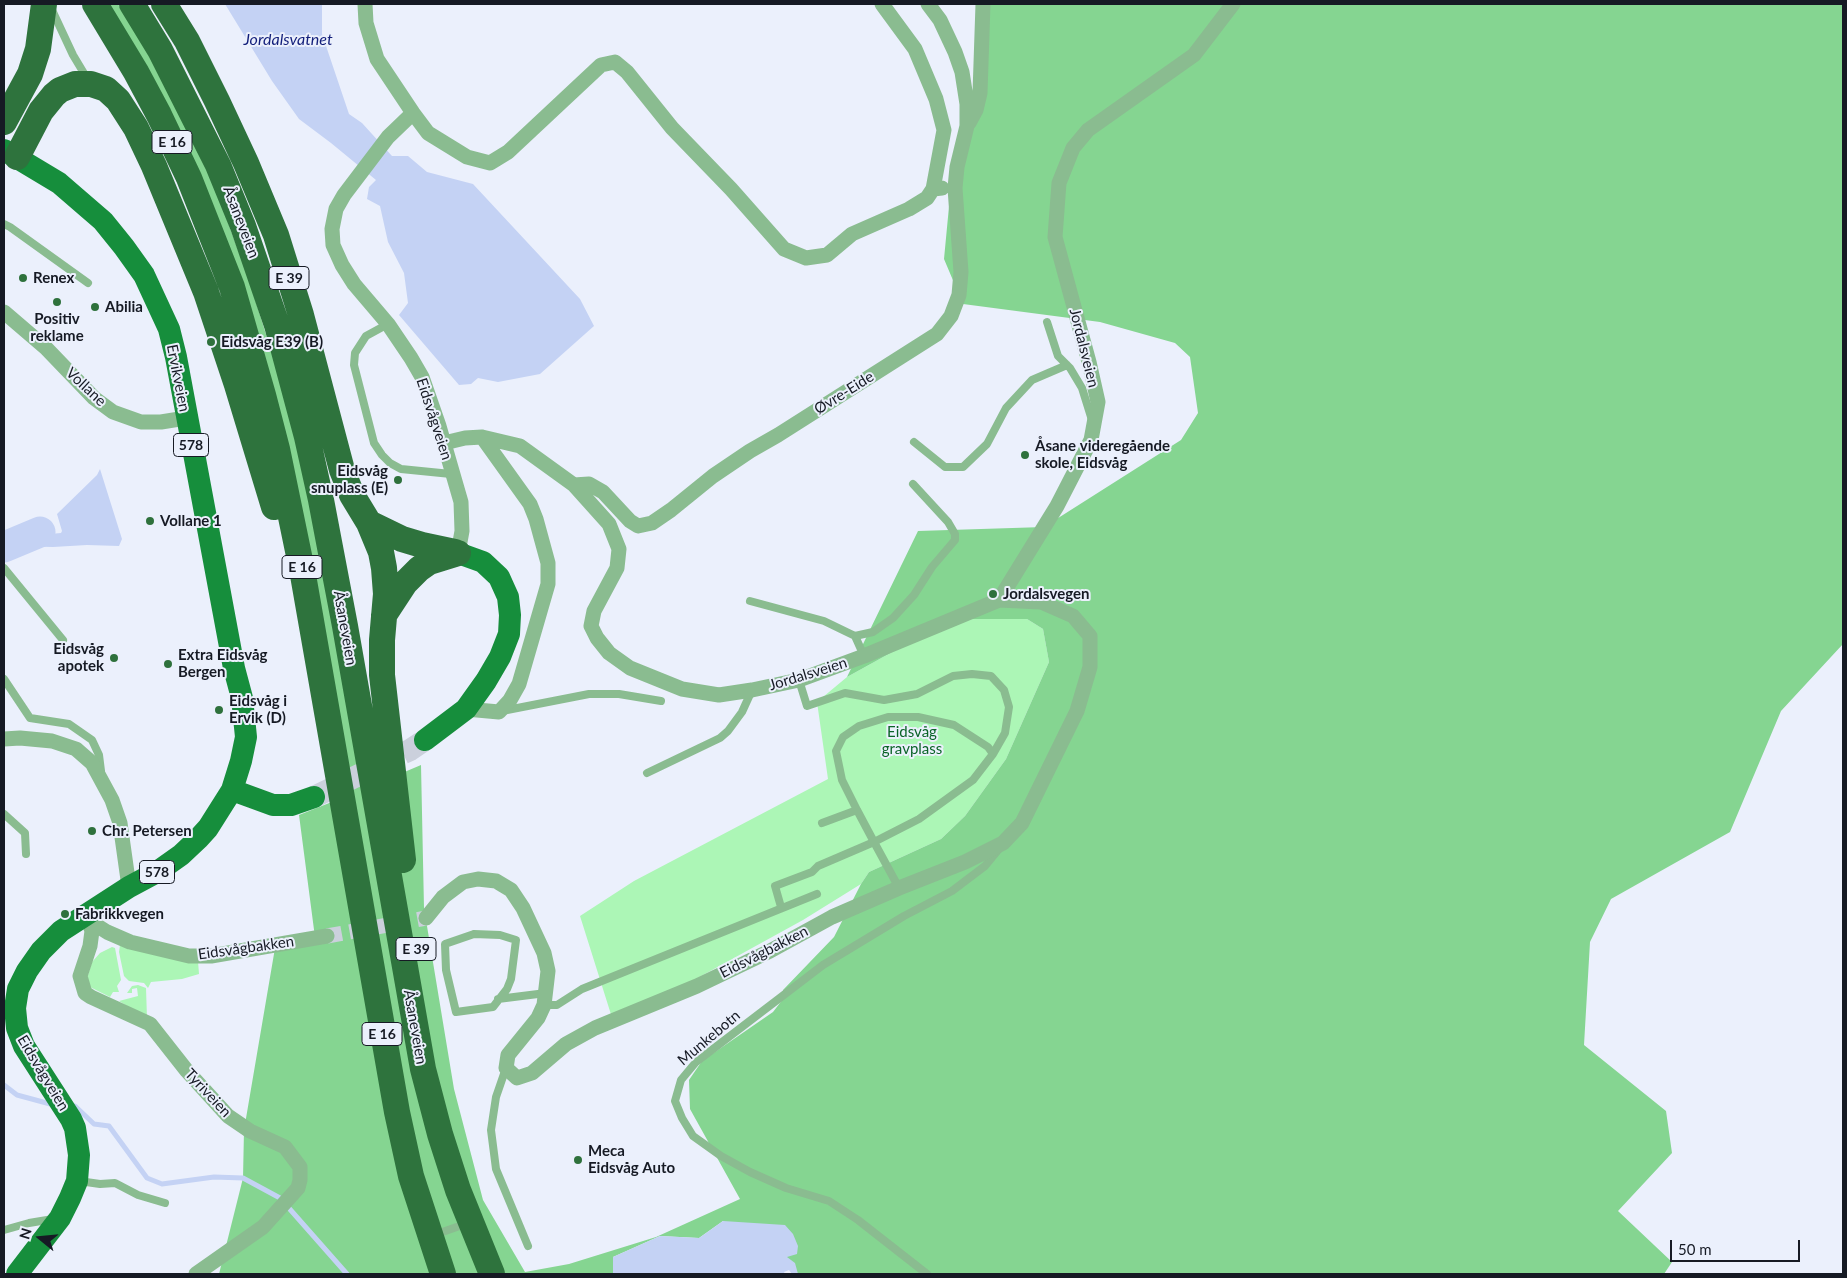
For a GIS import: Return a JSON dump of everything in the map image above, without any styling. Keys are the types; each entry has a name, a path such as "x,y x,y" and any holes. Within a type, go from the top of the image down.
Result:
{"highway":[{"path":"4,122 30,74 38,49 44,4"},
{"name":"Åsaneveien","path":"95,4 150,98 189,178 232,287 246,334 277,449 292,518 397,1112 411,1176 443,1274"},
{"name":"Åsaneveien","path":"132,4 160,50 201,128 231,195 277,325 307,437 338,590 423,1069 440,1134 470,1222 492,1274"},
{"name":"E 39","path":"164,4 187,41 217,101 276,234 301,315 342,470 352,495 369,523"},
{"path":"10,153 54,95 75,84 91,84 106,88 112,93 136,128 179,223 215,316 277,518 331,817 351,852"},
{"path":"369,523 402,539 458,553"},
{"path":"369,523 381,552 384,568 386,594 384,615"},
{"name":"E 39","path":"423,1069 427,1018 406,882 384,700 381,657 384,615 405,583 429,562 458,553"}],"main road":[{"name":"Ervikveien","path":"10,153 59,183 103,221 144,275 169,329 232,658 245,714 246,737 232,790"},
{"path":"425,740 466,709 486,681 500,656 509,634 510,615 508,597 499,578 483,562 458,553"},
{"path":"232,790 273,805 291,805 314,797"},
{"name":"Eidsvågveien","path":"18,1274 60,1218 77,1180 79,1155 75,1128 24,1046 17,1028 15,1008 18,989 27,971 41,951 61,931 181,856 208,828 232,790"}],"street":[{"path":"364,4 366,24 378,59 413,113 428,133 467,157 490,164 508,152 601,65 614,62 628,72 672,128 731,189 784,249 806,258 828,255 852,234 909,209 927,198 933,189 944,130 936,99 915,49 882,4"},
{"name":"Øvre-Eide","path":"574,485 589,484 602,492 630,521 638,526 652,523 713,476 750,451 937,334 952,316 959,295 961,263 955,188 957,167 967,126 967,104 962,72 940,20 928,4"},
{"name":"Øvre-Eide","path":"967,126 976,110 980,93 983,4"},
{"name":"Jordalsveien","path":"444,444 465,438 482,437 520,446 574,485 609,524 619,549 616,568 594,611 591,626 597,638 609,653 630,668 682,689 719,695 799,680 864,656 999,600 1057,506 1091,440 1098,402 1055,237 1059,183 1073,148 1088,130 1194,55 1234,4"},
{"name":"Eidsvågveien","path":"413,113 388,137 356,178 336,209 332,229 333,245 342,265 354,284 388,324 422,377 461,502 462,516 458,553"},
{"path":"933,189 955,188"},
{"name":"Vollane","path":"4,312 46,348 94,398 113,412 141,422 161,422 186,418"},
{"path":"466,709 498,712 510,700 519,684 548,584 548,563 536,518 530,504 482,437"},
{"name":"Eidsvågbakken","path":"506,1068 517,1078 532,1073 566,1044 595,1028 697,986 770,951 832,918 899,888 965,862 1003,843 1022,823 1053,764 1077,711 1090,667 1090,636 1073,616 1041,602 999,600"},
{"path":"4,739 20,738 52,741 76,749 92,763 102,780 120,823 129,887"},
{"path":"426,918 443,897 463,882 478,878 496,881 511,890 523,908 544,952 548,971 545,999 538,1018 508,1055 506,1068"},
{"name":"Eidsvågbakken","path":"86,914 96,925 130,942 189,956 211,956 327,936"},
{"name":"Tyriveien","path":"86,914 92,930 92,938 80,976 85,993 150,1024 187,1072 228,1116 250,1131 285,1147 300,1167 298,1188 263,1227 196,1274"}],"lane":[{"path":"49,4 73,55 91,84"},
{"path":"4,224 88,283"},
{"path":"1047,322 1058,356 1082,388 1094,424"},
{"path":"388,324 366,336 355,352 354,365 374,443 390,463 401,468 451,474"},
{"path":"914,442 944,467 963,467 987,444 1006,408 1032,380 1066,365"},
{"name":"Jordalsveien","path":"750,601 824,621 856,636 873,632 893,618 914,595 932,567 954,540 955,534 948,522 913,484"},
{"path":"4,568 63,640"},
{"name":"Jordalsveien","path":"856,636 864,656"},
{"path":"782,908 775,886 812,872 818,866 874,842 919,819 973,780 993,754 1005,733 1009,707 1004,690 991,676 972,674 953,676 917,694 884,700 844,693 807,706 799,680"},
{"path":"4,679 30,718 69,724 92,740 99,755 102,780"},
{"name":"Jordalsveien","path":"647,774 720,738 728,731 742,712 752,690"},
{"path":"498,712 590,694 619,694 660,701"},
{"path":"899,888 842,780 836,752 843,737 859,726 888,717 918,717 954,725 988,748 993,754"},
{"path":"822,823 857,810"},
{"path":"4,814 25,833 26,854"},
{"name":"Munkebotn","path":"927,1274 858,1220 829,1201 786,1188 750,1172 721,1156 693,1136 682,1118 675,1101 681,1080 696,1062 823,965 904,916 952,891 985,866 1003,843"},
{"path":"498,999 545,999 557,1005 582,989 817,894"},
{"path":"474,934 500,935 516,940 511,979 507,989 498,999 493,1007 456,1012 446,970 445,944 474,934"},
{"path":"506,1068 496,1097 491,1130 496,1169 528,1246"},
{"path":"77,1180 100,1184 115,1183 138,1195 165,1203"},
{"path":"4,1230 29,1223 60,1218"},
{"path":"430,1237 470,1222"}],"green space":[{"path":"108,4 118,4 167,84 206,162 250,283 283,389 312,511 362,790 421,765 424,908 454,1089 483,1200 525,1272 569,1264 656,1237 740,1199 690,1109 689,1080 702,1061 773,1012 783,999 783,990 834,937 869,872 941,839 965,816 1006,759 1049,662 1043,629 1027,619 960,619 934,629 847,677 918,531 1044,527 1181,440 1198,413 1190,357 1175,343 1100,322 963,304 944,259 952,175 982,52 982,4 1843,4 1843,644 1781,711 1730,832 1611,899 1590,942 1584,1045 1666,1111 1672,1153 1618,1211 1672,1262 1664,1274 797,1274 723,1221 699,1238 660,1236 613,1257 613,1274 219,1274 243,1178 244,1130 275,948 316,945 299,815 352,794 275,398"},
{"name":"Eidsvåg gravplass","path":"960,619 1027,619 1043,629 1049,662 1006,759 965,816 941,839 869,872 861,884 803,920 614,1024 580,916 634,881 828,779 817,702 847,677 934,629"},
{"path":"120,945 198,961 199,974 182,979 151,982 148,988 144,983 129,981 124,976 119,952"},
{"path":"112,947 115,948 121,980 117,986 119,992 113,992 110,997 90,987 87,978 92,962 100,953"},
{"path":"138,985 146,988 147,1018 119,1001 138,996 137,988 132,989 132,993 127,993 132,986"}],"water":[{"name":"Jordalsvatnet","path":"225,4 322,4 322,34 349,114 362,123 392,156 408,156 427,172 473,184 580,299 594,326 540,374 498,382 478,378 471,384 459,385 399,315 408,303 404,273 388,242 380,206 367,199 369,187 376,180 299,119 272,81"},
{"path":"100,469 122,539 119,546 5,546 40,532 50,534 61,533 57,514 97,475"},
{"path":"723,1221 785,1225 793,1234 798,1246 797,1254 787,1257 795,1263 798,1274 792,1274 789,1270 784,1272 785,1274 613,1274 613,1257 660,1236 699,1238"}],"waterway":[{"path":"4,547 40,532"},
{"path":"4,1085 17,1095 54,1105"},
{"path":"73,1106 94,1124 109,1126 147,1178 162,1184 214,1177 243,1178 280,1198 347,1274"}],"tunnel":[{"path":"314,797 410,750 425,740"},
{"path":"327,936 426,918"}],"place":[{"name":"Renex","path":"23,278"},
{"name":"Positiv reklame","path":"57,302"},
{"name":"Abilia","path":"95,307"},
{"name":"Eidsvåg E39 (B)","path":"211,342"},
{"name":"Åsane videregående skole, Eidsvåg","path":"1025,455"},
{"name":"Eidsvåg snuplass (E)","path":"398,480"},
{"name":"Vollane 1","path":"150,521"},
{"name":"Jordalsvegen","path":"993,594"},
{"name":"Eidsvåg apotek","path":"114,658"},
{"name":"Extra Eidsvåg Bergen","path":"168,664"},
{"name":"Eidsvåg i Ervik (D)","path":"219,710"},
{"name":"Chr. Petersen","path":"92,831"},
{"name":"Fabrikkvegen","path":"65,914"},
{"name":"Meca Eidsvåg Auto","path":"578,1160"}]}
